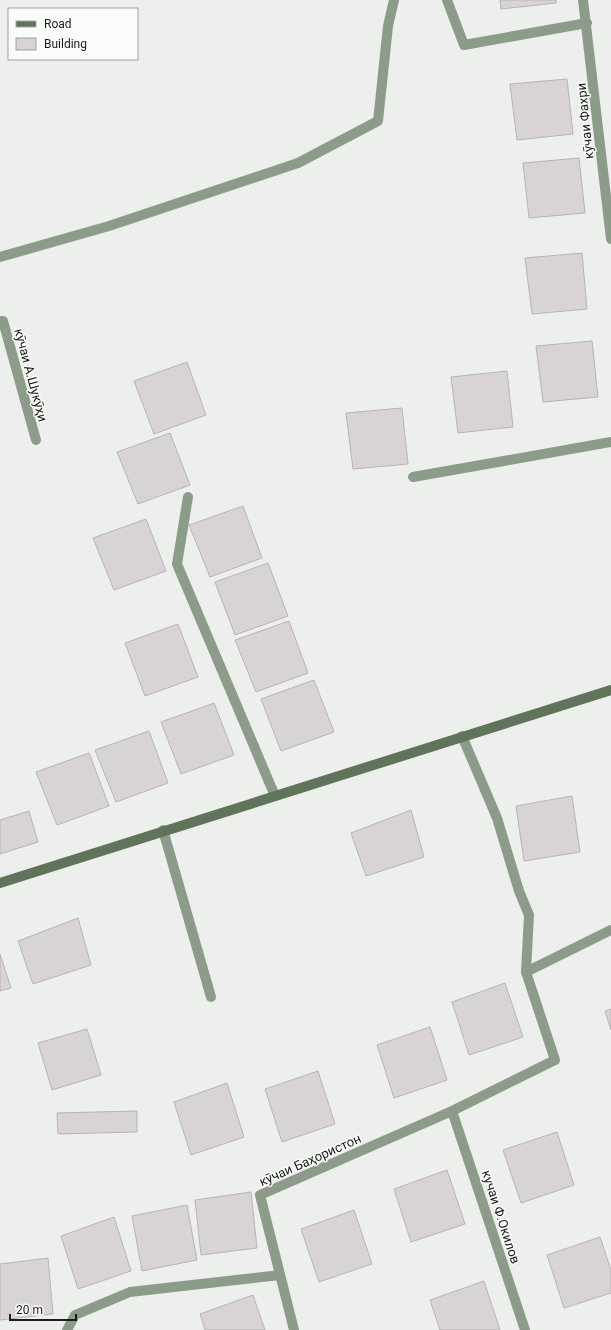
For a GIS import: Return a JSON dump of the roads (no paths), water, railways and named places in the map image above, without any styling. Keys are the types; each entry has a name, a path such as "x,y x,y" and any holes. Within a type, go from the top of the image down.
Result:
{"main road":[{"path":"0,883 163,830 611,690"}],"street":[{"path":"0,258 109,226 298,163 378,121 388,26 394,0"},
{"path":"447,0 464,45 587,23"},
{"name":"кӯчаи Фахри","path":"584,0 611,238"},
{"name":"кӯчаи А.Шукӯҳи","path":"0,321 3,321 36,440"},
{"path":"413,477 611,442"},
{"path":"188,498 177,564 275,796"},
{"path":"452,1112 555,1060 526,972 529,915 519,891 497,818 462,736"},
{"path":"163,830 211,997"},
{"path":"526,972 611,930"},
{"name":"кӯчаи Баҳористон","path":"294,1330 260,1195 452,1112"},
{"name":"кучаи Ф.Окилов","path":"452,1112 525,1330"},
{"path":"67,1330 75,1315 130,1292 280,1275"}]}
